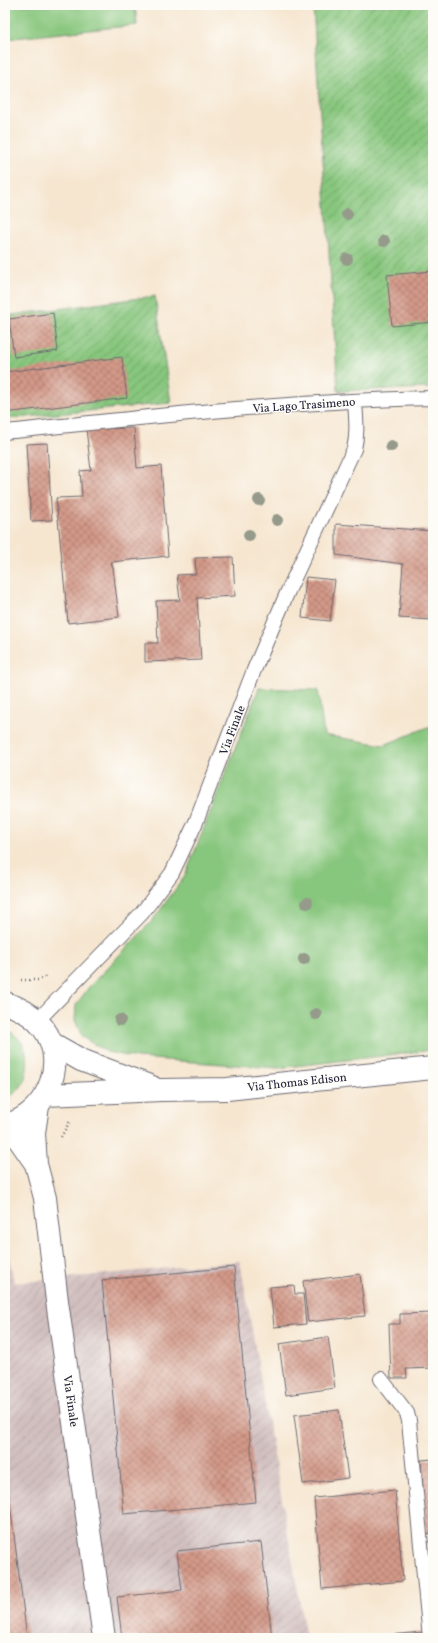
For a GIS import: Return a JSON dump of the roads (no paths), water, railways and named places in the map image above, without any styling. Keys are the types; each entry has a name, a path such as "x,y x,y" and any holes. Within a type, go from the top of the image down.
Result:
{"street":[{"path":"5,1004 20,1008 37,1020 51,1042"},
{"name":"Via Thomas Edison","path":"51,1042 82,1060 161,1090"},
{"name":"Via Finale","path":"51,1042 54,1060 53,1078 42,1101 34,1133 36,1164 45,1198 57,1301 104,1638"},
{"name":"Via Thomas Edison","path":"42,1101 161,1090 227,1089 433,1068"},
{"path":"5,1125 26,1116 42,1101"},
{"name":"Via Finale","path":"5,1131 18,1138 36,1164"}],"lane":[{"name":"Via Lago Trasimeno","path":"5,432 174,415 355,401 433,398"},
{"name":"Via Finale","path":"37,1020 142,912 172,873 199,815 254,670 288,591 354,449 357,439 355,401"},
{"path":"381,1379 407,1413 409,1420 430,1638"}]}
